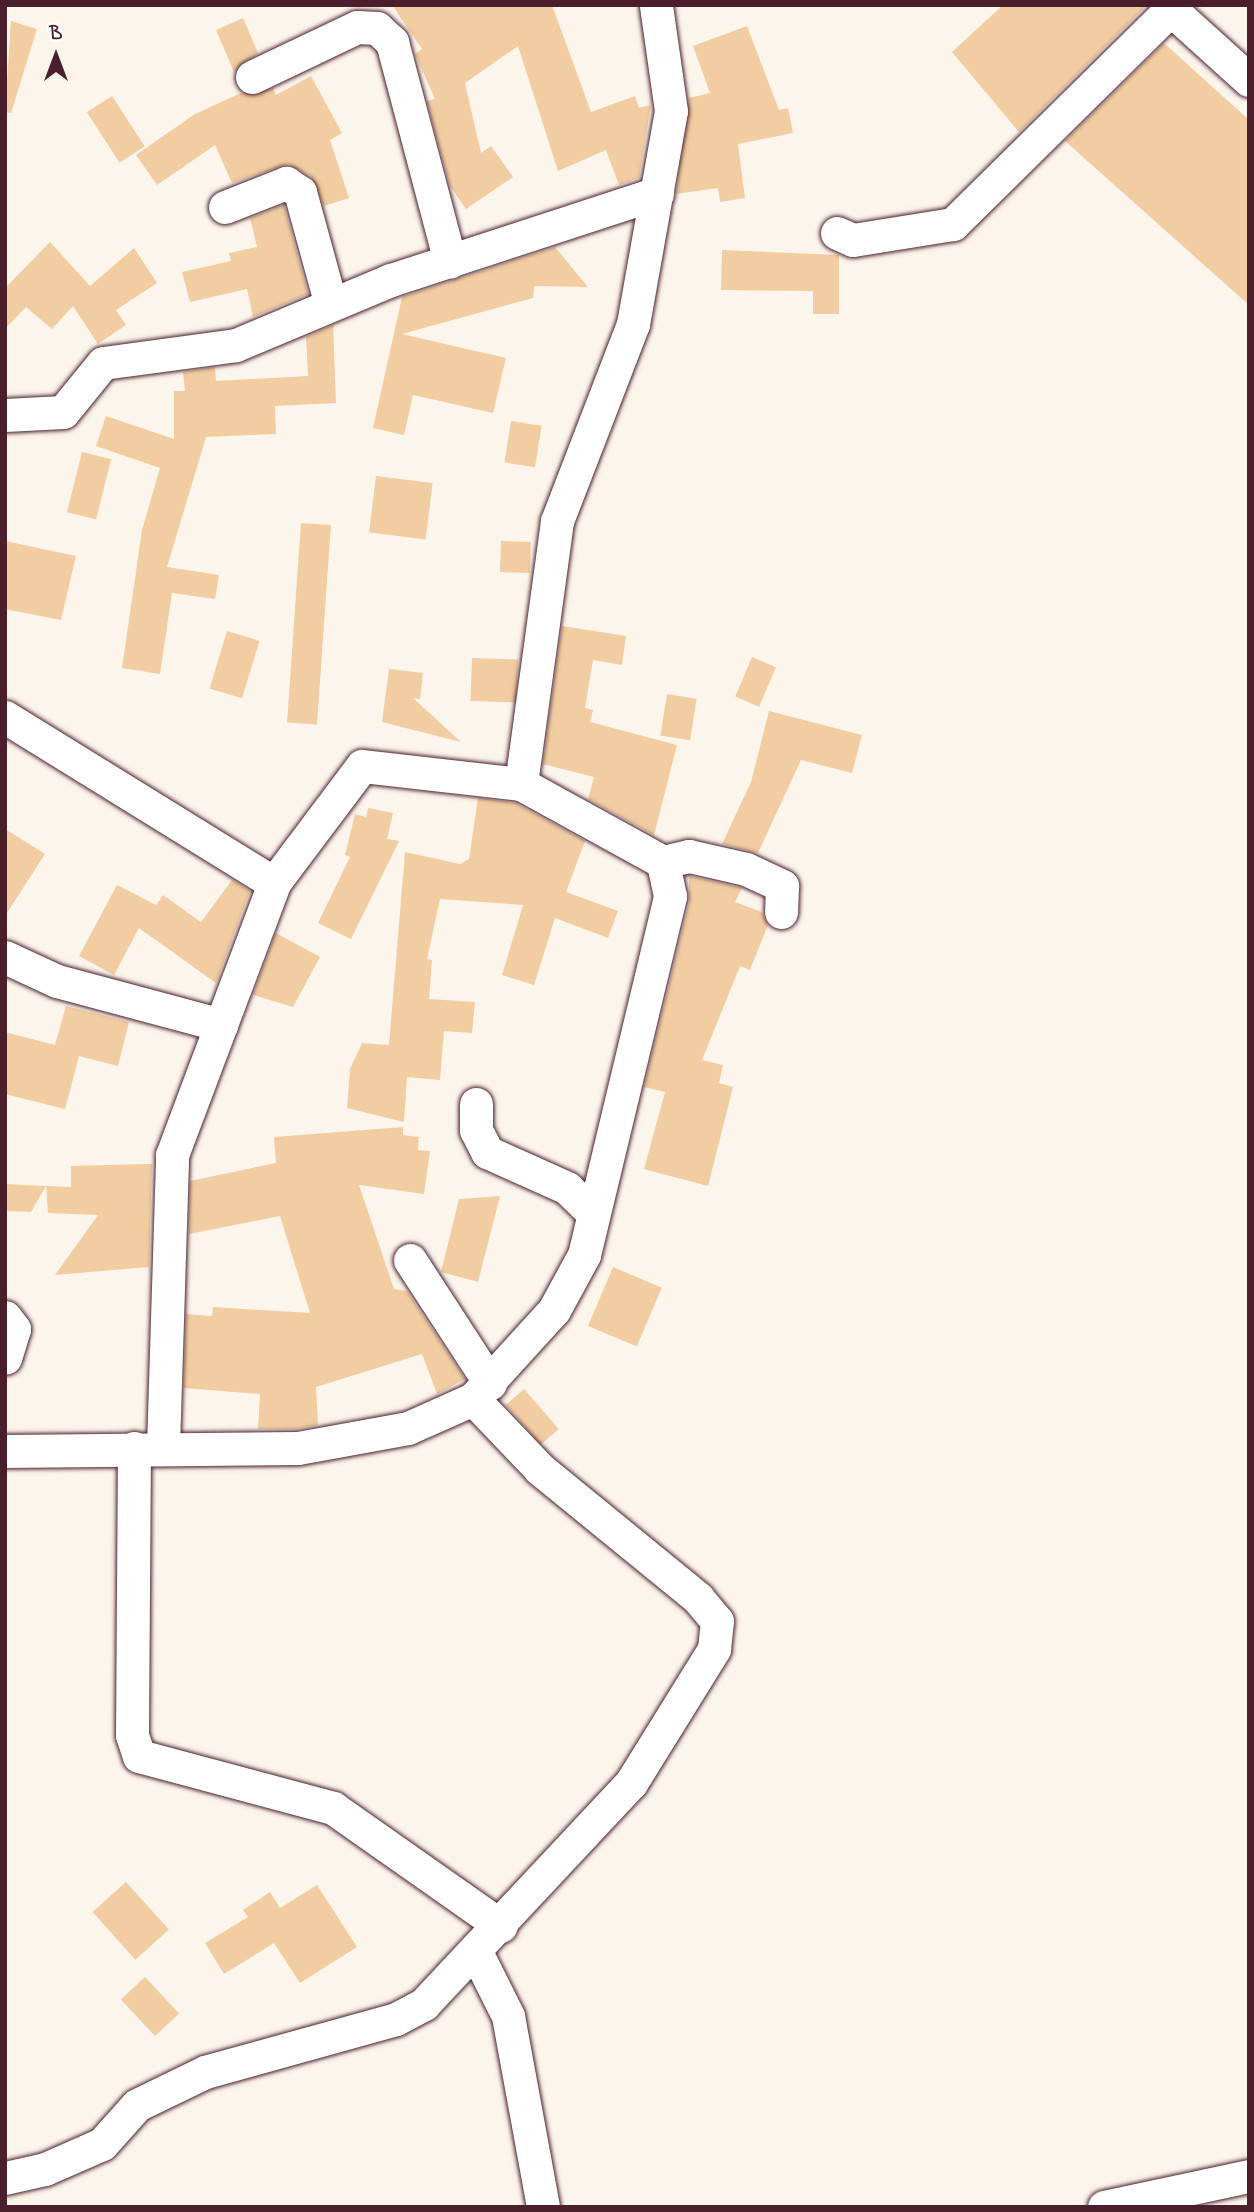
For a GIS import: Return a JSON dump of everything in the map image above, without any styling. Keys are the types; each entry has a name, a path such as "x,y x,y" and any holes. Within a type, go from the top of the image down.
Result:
{"street":[{"path":"521,784 556,521 633,324 657,193 671,111 656,5"},
{"path":"837,233 853,240 953,224 1168,7 1249,80"},
{"path":"252,77 357,27 377,29 392,42 450,261"},
{"path":"225,207 286,183 300,192 330,302"},
{"path":"5,415 64,412 103,363 236,345 330,302 657,193"},
{"path":"5,717 274,883"},
{"path":"501,1927 333,1808 139,1756 132,1735 149,1447 172,1155 274,883 362,766 521,784 663,862 689,856 746,869 782,886 781,912"},
{"path":"5,1451 149,1447 298,1448 408,1428 482,1391 554,1310 584,1255 592,1212 670,896 663,862"},
{"path":"5,957 57,982 221,1025"},
{"path":"476,1104 476,1130 487,1152 567,1188 592,1212"},
{"path":"5,2178 46,2169 102,2144 137,2105 205,2072 396,2018 424,2004 501,1927 631,1783 714,1649 717,1622 698,1598 540,1469 482,1391 410,1260"},
{"path":"5,1317 14,1329 5,1358"},
{"path":"476,1952 508,2016 543,2207"},
{"path":"1104,2207 1249,2176"}],"building":[{"path":"392,5 552,5 591,112 635,96 639,108 651,105 639,178 619,185 606,150 558,171 518,46 465,83 481,153 491,146 513,177 466,209 450,186 427,101 435,99 415,54 422,49"},
{"path":"1003,5 1147,5 1019,132 952,52"},
{"path":"243,18 258,53 234,72 216,30"},
{"path":"11,21 37,29 11,113 5,112"},
{"path":"747,26 779,110 788,108 793,133 738,144 745,198 720,202 718,188 676,194 689,98 710,93 693,46"},
{"path":"1164,43 1249,120 1249,305 1065,141"},
{"path":"311,76 342,133 330,140 349,198 324,206 311,176 288,164 232,183 215,145 157,185 136,155 195,114 241,93 273,88 276,95"},
{"path":"112,96 145,146 120,163 87,112"},
{"path":"284,205 308,294 253,317 247,289 190,302 182,272 231,261 229,253 257,247 250,218"},
{"path":"50,242 90,286 134,248 157,283 116,310 126,325 98,344 73,306 52,329 26,307 5,329 5,288"},
{"path":"555,247 588,287 534,286 533,298 402,334 506,358 493,413 413,395 404,435 373,428 402,297"},
{"path":"722,250 839,255 839,314 813,314 813,291 721,290"},
{"path":"333,325 336,403 275,406 276,434 206,437 167,567 219,575 215,599 172,593 160,674 122,668 142,530 160,468 96,446 106,416 174,439 174,391 185,391 183,372 215,367 216,381 308,376 306,337"},
{"path":"511,421 542,426 535,467 504,462"},
{"path":"82,452 111,459 96,519 67,512"},
{"path":"376,476 433,483 426,540 369,533"},
{"path":"301,523 331,525 317,725 287,723"},
{"path":"5,541 76,556 61,620 5,609"},
{"path":"501,541 531,542 530,573 500,572"},
{"path":"562,626 626,636 622,665 593,660 585,708 593,710 590,722 677,745 654,835 588,799 594,777 543,764"},
{"path":"227,631 260,641 242,698 209,688"},
{"path":"752,657 776,667 759,707 735,697"},
{"path":"472,658 518,660 516,703 470,701"},
{"path":"389,669 423,673 420,699 413,698 461,742 382,722"},
{"path":"667,694 697,699 690,740 660,735"},
{"path":"769,711 862,735 852,773 801,760 758,853 722,844 751,782"},
{"path":"478,798 515,803 585,841 566,892 618,911 608,938 555,918 534,985 502,975 523,905 440,899 427,959 432,960 429,999 475,1002 472,1033 444,1031 440,1080 407,1077 404,1122 347,1108 350,1069 362,1043 389,1045 405,852 460,864 469,859"},
{"path":"368,808 393,813 387,839 399,841 351,939 318,923 350,857 345,855 355,814 366,817"},
{"path":"5,829 45,854 5,916"},
{"path":"689,876 742,888 735,902 762,912 768,925 750,970 740,966 702,1060 723,1065 719,1083 733,1087 708,1186 644,1169 665,1092 644,1087 689,903"},
{"path":"232,880 250,891 216,983 139,928 114,975 79,956 117,885 156,905 163,895 201,922"},
{"path":"276,933 320,957 293,1007 253,995"},
{"path":"66,1006 129,1022 118,1066 79,1056 65,1109 5,1094 5,1032 55,1045"},
{"path":"403,1127 403,1135 419,1137 418,1150 430,1151 424,1194 359,1185 394,1289 407,1291 465,1379 437,1394 422,1354 316,1387 318,1425 296,1429 258,1429 260,1394 184,1388 186,1314 212,1316 213,1307 310,1313 280,1216 189,1234 190,1181 276,1163 274,1137"},
{"path":"152,1164 149,1267 55,1275 98,1215 48,1213 46,1186 71,1187 71,1166"},
{"path":"5,1184 46,1186 31,1212 5,1211"},
{"path":"500,1196 478,1282 441,1272 459,1199"},
{"path":"613,1267 662,1288 637,1347 588,1326"},
{"path":"524,1389 559,1429 541,1445 506,1405"},
{"path":"126,1882 169,1930 135,1960 93,1912"},
{"path":"317,1885 357,1947 300,1983 274,1943 224,1974 205,1943 248,1917 243,1910 270,1892 280,1908"},
{"path":"145,1977 179,2014 155,2036 121,2000"}]}
